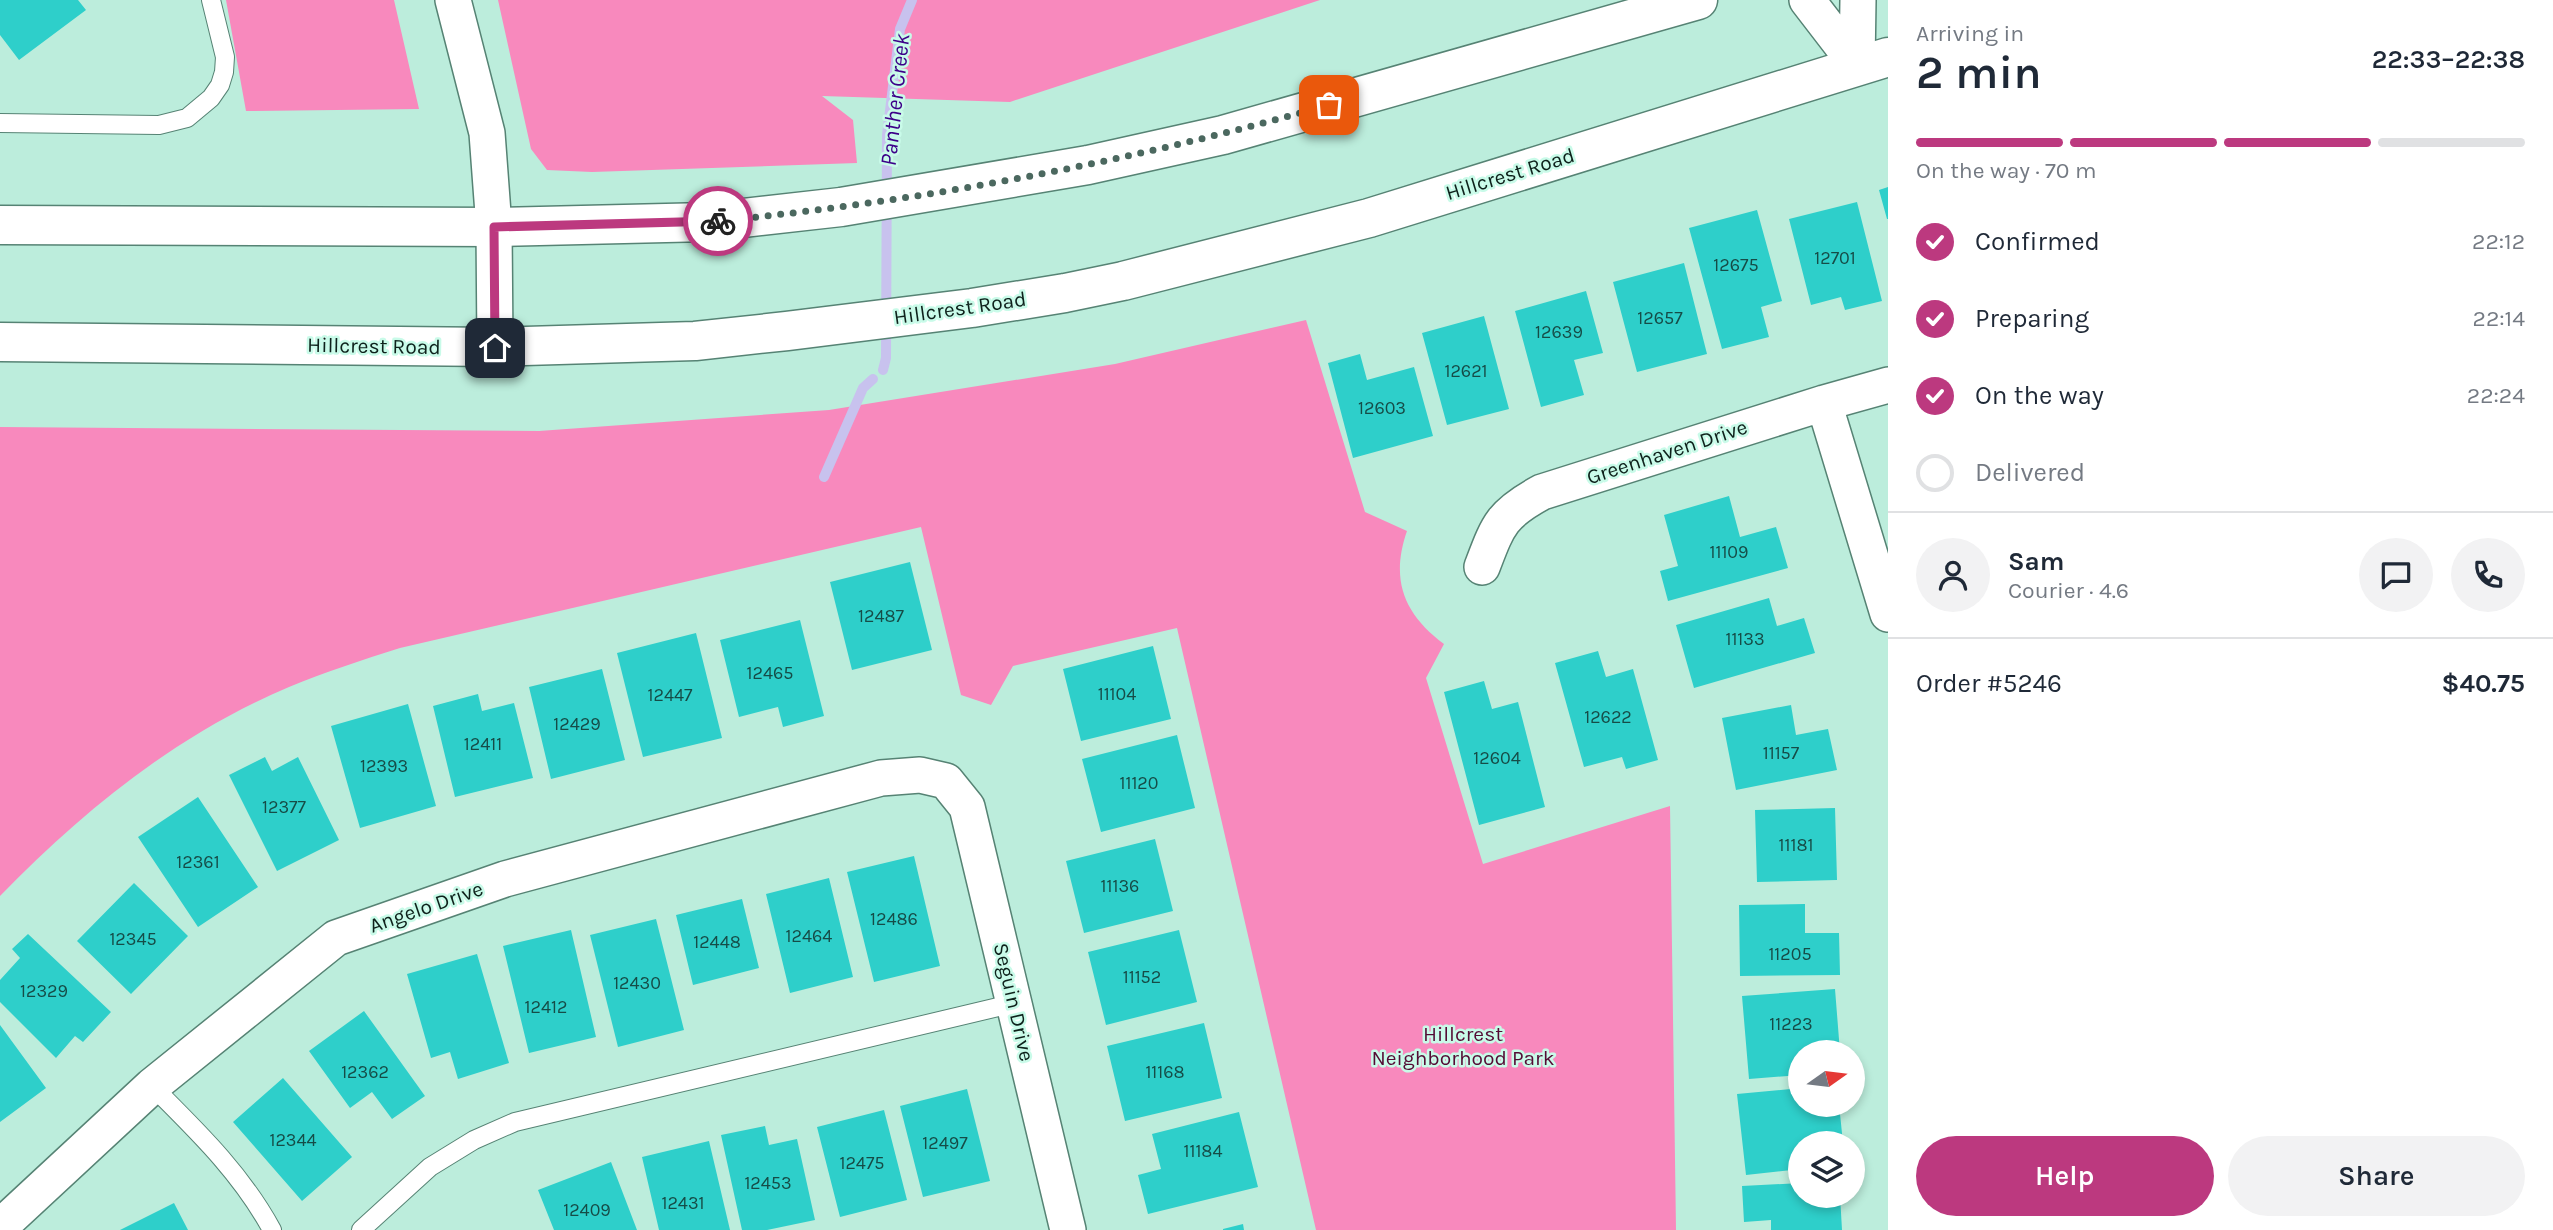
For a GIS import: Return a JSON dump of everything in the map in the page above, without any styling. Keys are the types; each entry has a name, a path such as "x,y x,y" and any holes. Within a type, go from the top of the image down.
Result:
{"main road":[{"path":"0,225 494,227 708,222 771,216 951,190 1088,165 1223,135 1698,0"},
{"name":"Hillcrest Road","path":"0,342 495,348 695,341 972,308 1065,293 1369,218 1872,61"}],"street":[{"path":"453,0 487,133 494,227 495,348"},
{"path":"1807,0 1872,61"},
{"path":"1858,0 1872,61"},
{"name":"Greenhaven Drive","path":"1482,567 1497,528 1510,512 1542,492 1824,402 1888,385"},
{"path":"1824,402 1888,614"},
{"name":"Angelo Drive","path":"0,1227 152,1086 336,938 505,879 881,778 920,775 946,781"},
{"name":"Seguin Drive","path":"946,781 967,807 1068,1230"}],"lane":[{"path":"0,123 159,125 187,118 211,98 220,85 224,72 225,57 212,0"},
{"path":"361,1230 430,1167 474,1140 515,1122 1015,1003"},
{"path":"152,1086 232,1168 256,1201 272,1230"}],"green space":[{"path":"226,0 394,0 419,109 246,111"},
{"path":"498,0 1320,0 1010,102 822,96 853,120 857,163 592,172 547,170 531,149"},
{"name":"Hillcrest Neighborhood Park","path":"1306,320 1365,512 1407,531 1400,565 1404,595 1419,621 1444,644 1426,678 1483,864 1670,806 1676,1230 1316,1230 1177,628 1013,666 991,705 961,695 921,527 400,648 303,682 248,706 170,751 99,804 0,896 0,427 539,431 829,410 1115,364"}],"building":[{"path":"0,0 78,0 86,10 19,60 0,35"},
{"path":"1888,187 1888,219 1887,219 1879,190"},
{"path":"1857,202 1882,301 1845,310 1841,297 1811,305 1789,219"},
{"path":"1757,210 1782,301 1761,307 1769,337 1722,349 1689,228"},
{"path":"1684,263 1707,354 1637,372 1613,282"},
{"path":"1586,291 1603,353 1574,360 1584,395 1541,407 1515,311"},
{"path":"1484,316 1509,409 1447,425 1422,333"},
{"path":"1360,354 1367,380 1414,367 1433,436 1353,458 1328,363"},
{"path":"1729,496 1740,537 1776,527 1788,568 1668,601 1660,571 1678,566 1664,515"},
{"path":"910,562 932,650 852,670 830,582"},
{"path":"1769,598 1777,626 1804,618 1815,653 1694,688 1676,625"},
{"path":"800,620 824,716 783,727 778,707 739,717 720,640"},
{"path":"696,633 722,738 643,757 617,653"},
{"path":"1153,646 1171,719 1081,741 1063,669"},
{"path":"1598,651 1606,677 1633,669 1658,760 1626,769 1622,757 1584,767 1555,663"},
{"path":"602,669 625,760 551,779 529,687"},
{"path":"1484,681 1492,709 1518,702 1545,807 1479,825 1444,692"},
{"path":"478,694 482,711 514,703 533,778 455,797 433,706"},
{"path":"408,704 436,806 360,828 331,726"},
{"path":"1791,705 1796,735 1828,729 1837,770 1736,790 1722,718"},
{"path":"1177,735 1195,808 1101,832 1082,759"},
{"path":"265,757 272,771 298,757 339,840 277,871 229,775"},
{"path":"198,797 258,887 198,927 138,837"},
{"path":"1835,808 1837,880 1757,882 1755,810"},
{"path":"1155,839 1173,911 1084,933 1066,861"},
{"path":"914,856 940,966 874,982 847,872"},
{"path":"829,878 853,977 790,993 766,894"},
{"path":"134,883 188,936 131,994 77,941"},
{"path":"742,899 759,968 693,985 676,915"},
{"path":"1805,904 1805,933 1839,933 1840,975 1740,976 1739,905"},
{"path":"656,919 684,1030 618,1047 590,935"},
{"path":"571,930 596,1037 529,1053 503,946"},
{"path":"1179,930 1197,1002 1106,1025 1088,952"},
{"path":"28,934 111,1012 83,1042 75,1036 56,1058 0,1002 0,980 20,958 12,949"},
{"path":"477,954 509,1063 458,1079 450,1052 431,1058 407,974"},
{"path":"1835,989 1839,1040 1788,1040 1788,1076 1749,1079 1742,996"},
{"path":"364,1011 425,1096 392,1119 372,1092 350,1108 309,1051"},
{"path":"1204,1023 1222,1098 1125,1121 1107,1046"},
{"path":"0,1025 46,1088 0,1122"},
{"path":"283,1078 352,1157 302,1201 233,1122"},
{"path":"967,1089 990,1181 923,1197 900,1106"},
{"path":"1788,1089 1788,1117 1840,1117 1842,1131 1788,1131 1788,1170 1746,1175 1737,1094"},
{"path":"884,1110 907,1200 840,1217 817,1127"},
{"path":"1239,1112 1258,1187 1148,1214 1138,1175 1161,1169 1152,1134"},
{"path":"765,1126 769,1145 797,1139 815,1220 767,1230 742,1230 721,1135"},
{"path":"709,1141 730,1230 659,1230 642,1157"},
{"path":"611,1162 637,1230 554,1230 538,1190"},
{"path":"1788,1184 1788,1208 1841,1208 1842,1230 1771,1230 1771,1220 1744,1222 1742,1186"},
{"path":"174,1203 188,1230 120,1230"},
{"path":"1243,1224 1244,1230 1223,1230 1223,1229"}],"waterway":[{"name":"Panther Creek","path":"883,370 886,358 887,135 900,29 912,0"},
{"name":"Panther Creek","path":"824,477 863,388 873,379"}],"way so far":[{"path":"718,221 841,207 1088,165 1223,135 1329,105"}],"route":[{"path":"495,348 494,227 718,221"}]}
